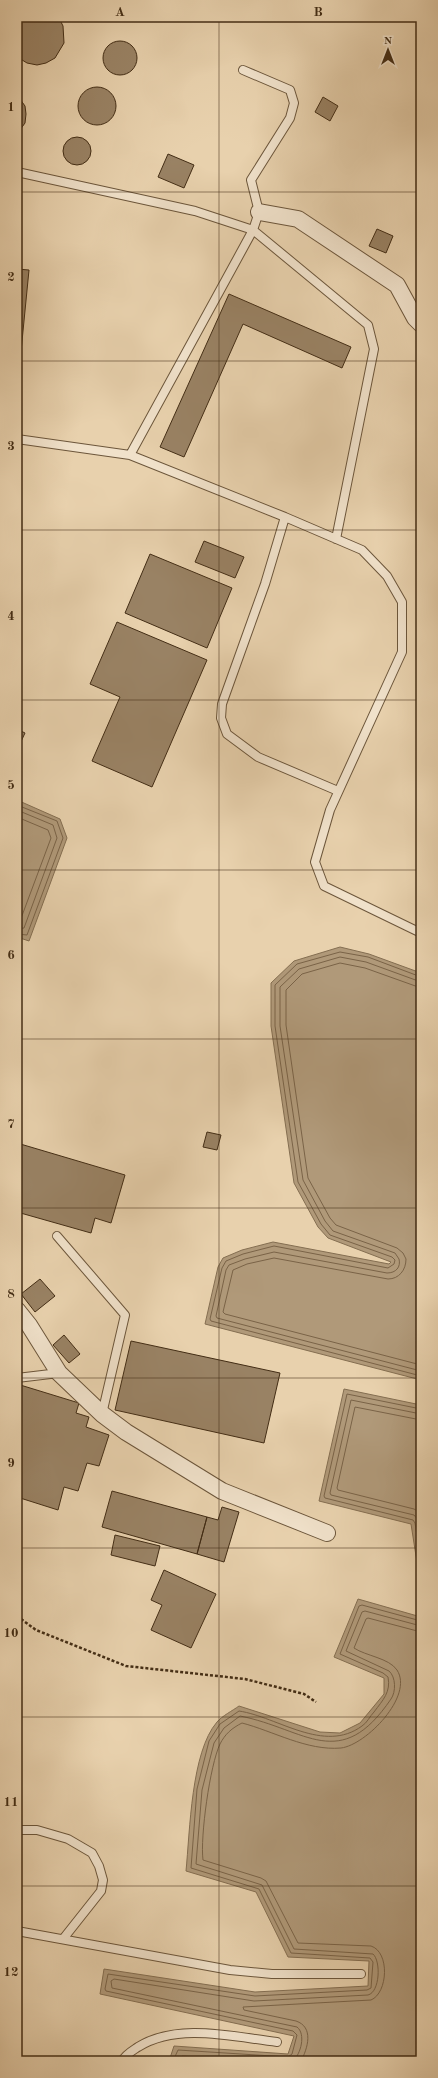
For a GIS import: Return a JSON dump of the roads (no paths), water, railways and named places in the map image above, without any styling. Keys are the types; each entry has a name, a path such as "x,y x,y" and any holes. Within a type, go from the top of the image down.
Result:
{"street":[{"path":"259,212 298,219 397,286 415,318 421,324"},
{"path":"17,1310 29,1325 59,1373 102,1414 126,1432 222,1492 327,1533"}],"lane":[{"path":"130,455 253,230 259,212 251,180 290,118 294,102 290,90 243,70"},
{"path":"17,172 195,211 253,230 368,325 374,349 336,539"},
{"path":"17,439 130,455 285,517 362,550 387,576 402,602 402,652 330,810 315,862 324,886 421,933"},
{"path":"285,517 265,584 222,704 221,718 227,734 258,757 338,791"},
{"path":"57,1236 125,1315 102,1414"},
{"path":"17,1378 59,1373"},
{"path":"17,1830 37,1830 68,1840 92,1852 99,1866 103,1880 101,1891 95,1901 63,1939"},
{"path":"17,1931 230,1970 272,1974 361,1974"},
{"path":"122,2061 130,2052 141,2045 157,2038 178,2034 204,2034 277,2042"}],"water":[{"path":"17,800 60,819 67,838 29,941 17,937"},
{"path":"340,947 369,954 421,973 421,1380 205,1324 218,1267 223,1258 242,1250 273,1242 389,1264 391,1262 328,1238 318,1227 294,1183 271,1026 271,983 294,961"},
{"path":"344,1389 421,1405 421,1588 411,1524 319,1501"},
{"path":"358,1599 421,1617 421,2061 169,2061 174,2046 288,2054 294,2036 100,1994 104,1969 255,1992 368,1986 369,1961 288,1957 256,1892 186,1871 193,1793 197,1772 208,1735 219,1720 239,1706 320,1732 340,1733 360,1723 384,1694 384,1678 334,1657"}]}
